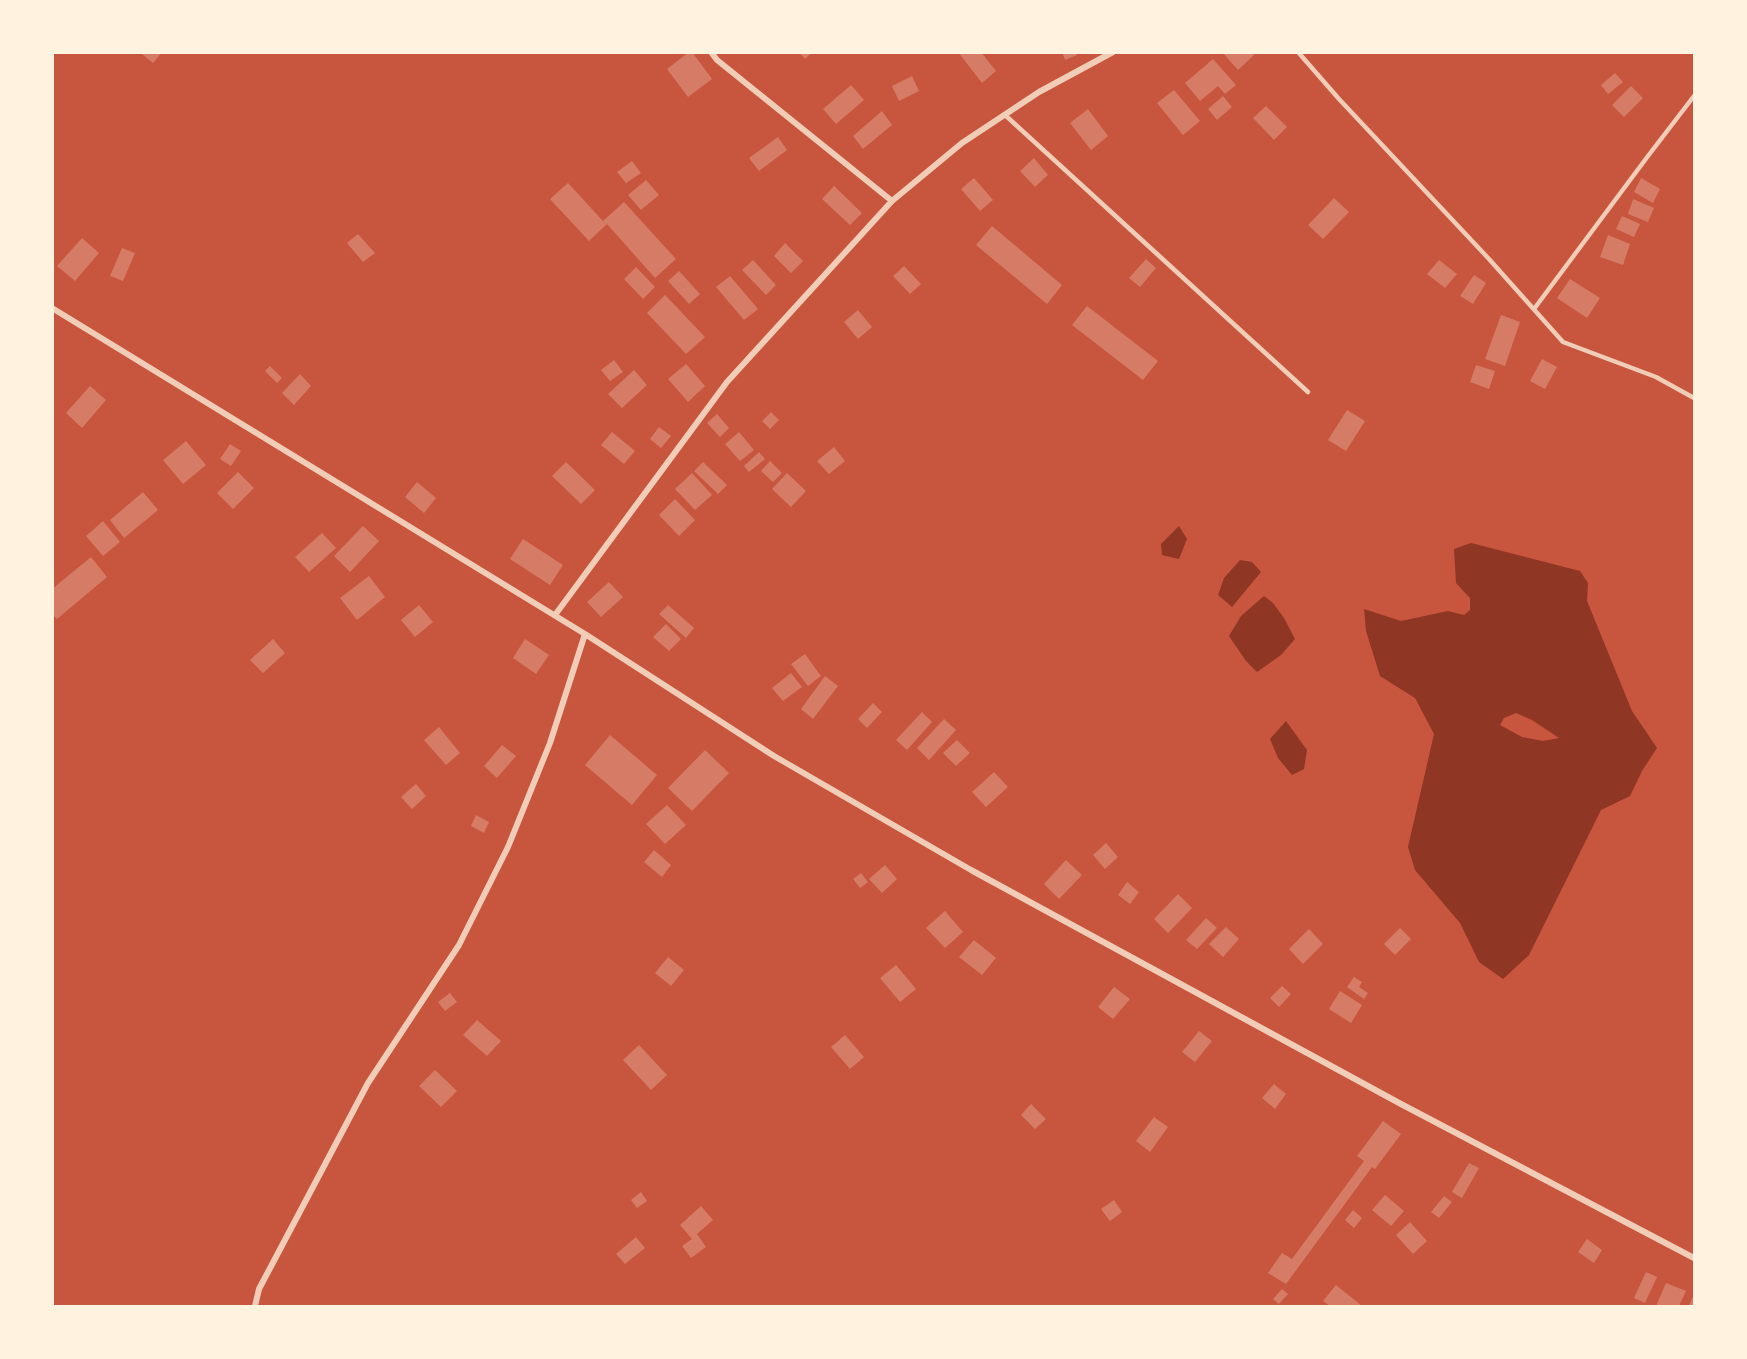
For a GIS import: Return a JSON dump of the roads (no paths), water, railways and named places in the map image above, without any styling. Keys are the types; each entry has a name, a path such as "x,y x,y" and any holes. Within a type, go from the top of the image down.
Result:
{"street":[{"path":"711,52 726,68 892,201"},
{"path":"555,615 727,382 892,201 962,143 1039,92 1113,52"},
{"path":"52,308 555,615 774,756 971,870 1401,1104 1695,1258"},
{"path":"255,1306 260,1289 368,1083 459,945 508,847 550,743 585,634"}],"lane":[{"path":"1298,52 1339,99 1423,186 1563,342 1656,377 1695,398"},
{"path":"1534,309 1695,96"},
{"path":"1005,115 1308,392"}]}
